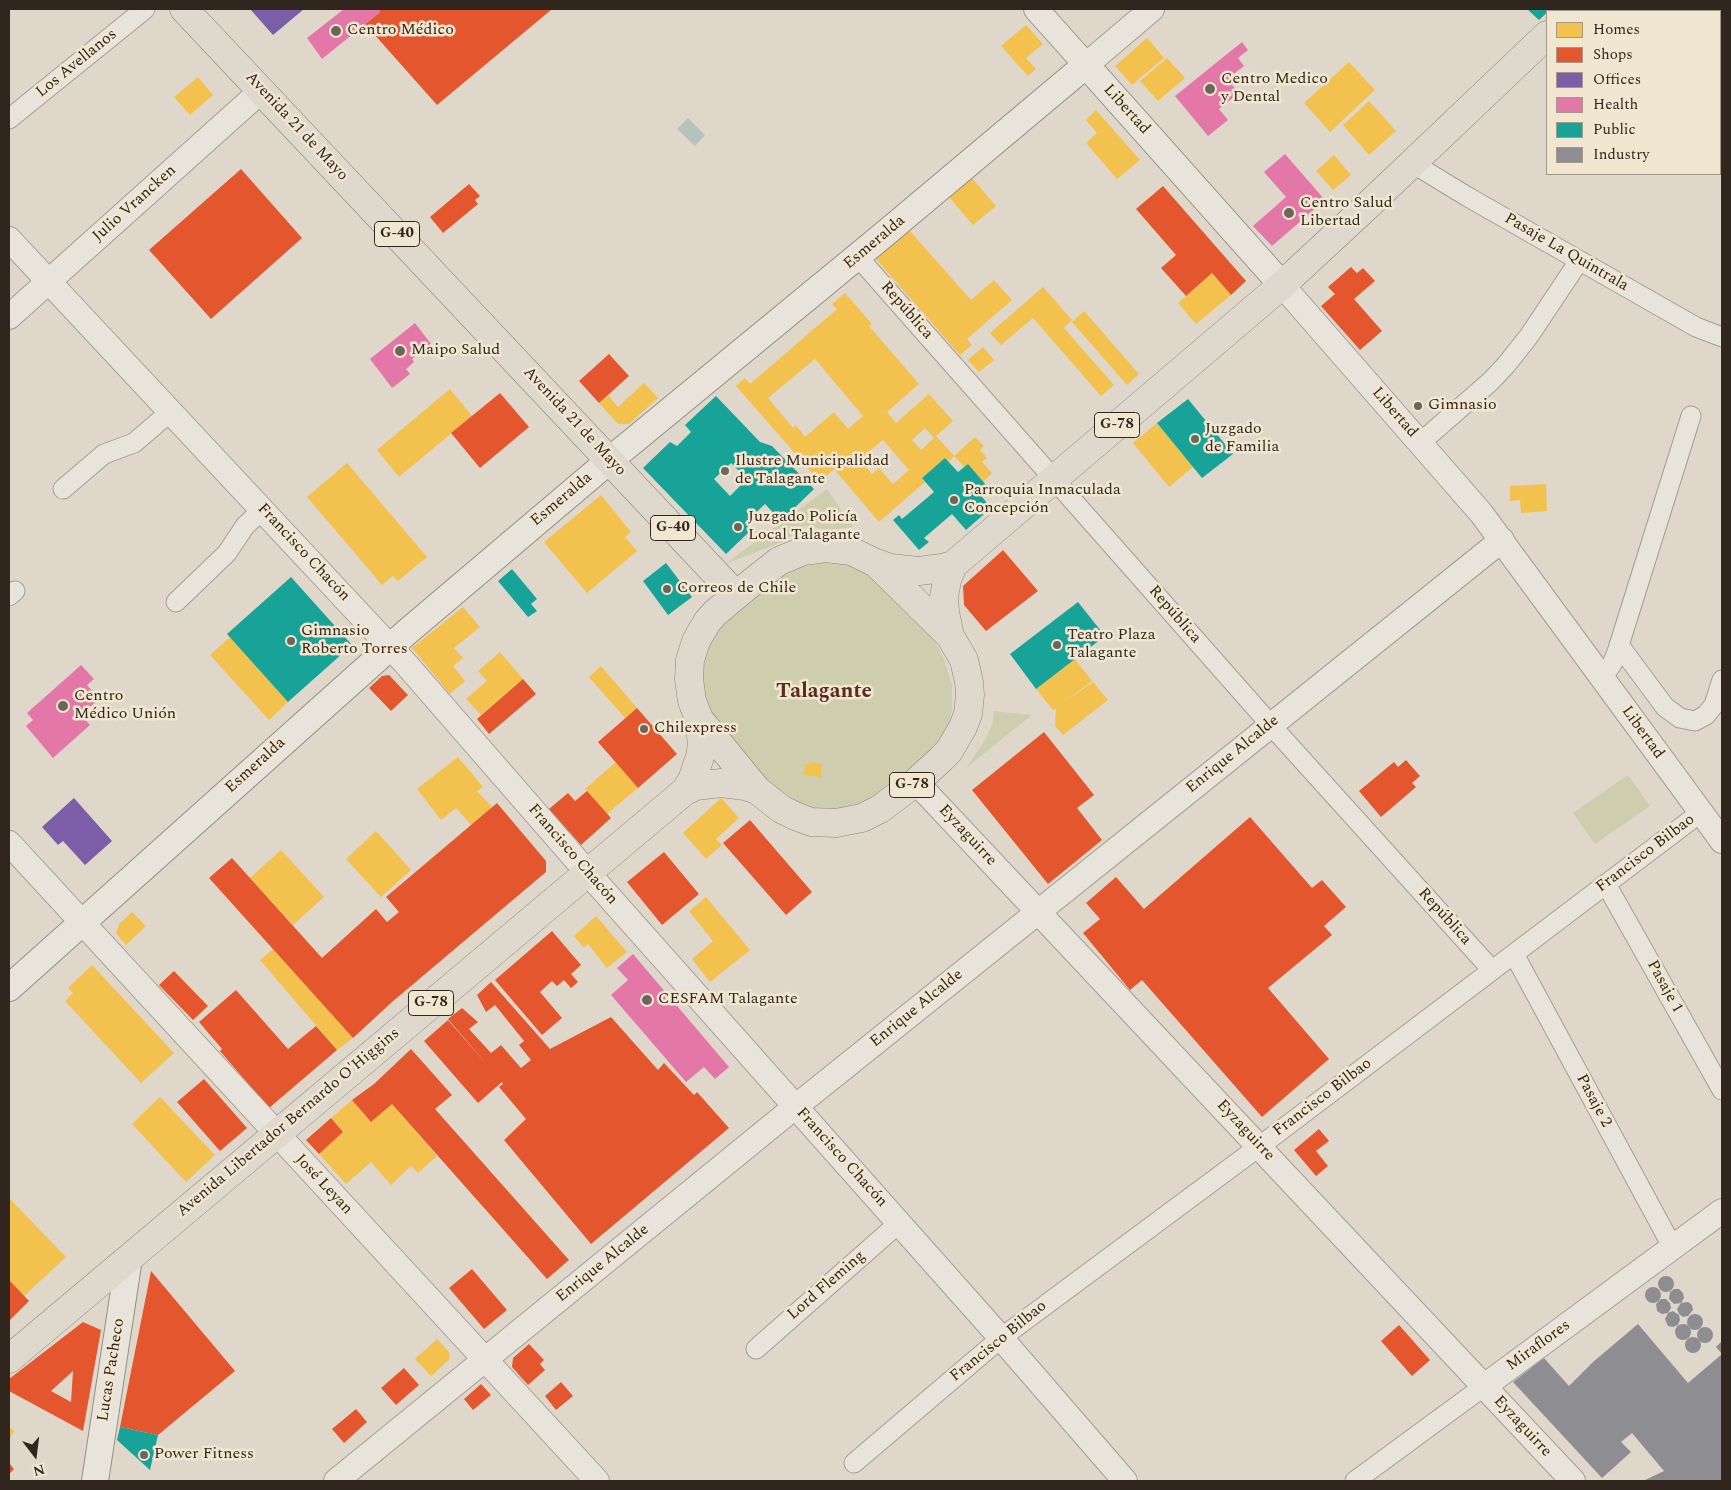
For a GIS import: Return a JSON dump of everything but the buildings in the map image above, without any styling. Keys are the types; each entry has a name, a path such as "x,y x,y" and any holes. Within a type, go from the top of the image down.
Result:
{"main road":[{"name":"Avenida 21 de Mayo","path":"184,9 736,595"},
{"name":"G-78","path":"876,563 950,636 959,650 967,669 970,695 968,714 963,728 949,751 916,782 892,801 872,814 849,822 811,822 781,809 757,790 699,719 690,690 689,670 692,650 707,622 736,595 779,561 803,551 826,548 838,549 864,556 876,563 897,569 919,571 953,565 1282,285 1546,36"},
{"name":"Esmeralda","path":"9,988 390,646 610,460 858,257 1086,64"},
{"name":"Libertad","path":"1086,64 1282,285"},
{"name":"G-78","path":"950,636 944,596 947,580 953,565"},
{"name":"Avenida Libertador Bernardo O'Higgins","path":"9,1359 685,791 692,780 700,757 702,744 699,719"},
{"name":"Avenida Libertador Bernardo O'Higgins","path":"685,791 702,785 721,783 745,786 757,790"},
{"name":"Lucas Pacheco","path":"95,1481 129,1258"}],"street":[{"name":"Los Avellanos","path":"9,119 145,9"},
{"name":"Libertad","path":"1036,9 1086,64"},
{"name":"Esmeralda","path":"1086,64 1152,9"},
{"name":"Julio Vrancken","path":"9,317 262,91"},
{"name":"Pasaje La Quintrala","path":"1412,163 1696,327 1722,337"},
{"name":"Francisco Chacón","path":"9,239 390,646 1125,1481"},
{"name":"República","path":"858,257 1271,725 1492,970"},
{"path":"1420,443 1486,386 1506,365 1529,336 1579,261"},
{"name":"Libertad","path":"1282,285 1481,513 1722,841"},
{"path":"63,489 104,454 134,443 170,412"},
{"path":"1602,678 1612,664 1619,645 1691,416"},
{"path":"176,602 227,552 245,526 262,510"},
{"name":"Enrique Alcalde","path":"336,1481 795,1107 1502,540"},
{"path":"1619,645 1665,707 1680,718 1695,721 1706,715 1714,705 1722,680"},
{"name":"Eyzaguirre","path":"916,782 1573,1481"},
{"name":"Francisco Bilbao","path":"854,1463 1001,1338 1700,813"},
{"name":"José Leyan","path":"9,842 82,924 597,1481"},
{"name":"Pasaje 1","path":"1606,884 1722,1090"},
{"name":"Pasaje 2","path":"1514,954 1673,1248"},
{"name":"Miraflores","path":"1355,1481 1722,1212"},
{"name":"Lord Fleming","path":"756,1349 899,1223"}],"green space":[{"path":"827,489 853,527 830,530 804,526 785,541 725,564"},
{"path":"816,561 837,561 861,570 877,579 934,639 944,659 952,685 952,711 948,731 933,753 868,806 826,815 783,802 721,737 701,690 699,663 726,616 792,567"},
{"path":"994,711 1032,715 966,768 985,740 993,723"},
{"path":"1628,775 1650,806 1595,844 1573,813"}],"shaded area":[{"path":"688,118 705,135 695,146 677,129"}],"place":[{"name":"Centro Médico","path":"336,31"},
{"name":"Centro Medico y Dental","path":"1210,89"},
{"name":"Centro Salud Libertad","path":"1289,213"},
{"name":"Maipo Salud","path":"400,351"},
{"name":"Gimnasio","path":"1418,406"},
{"name":"Juzgado de Familia","path":"1195,439"},
{"name":"Ilustre Municipalidad de Talagante","path":"725,471"},
{"name":"Parroquia Inmaculada Concepción","path":"954,500"},
{"name":"Juzgado Policía Local Talagante","path":"738,527"},
{"name":"Correos de Chile","path":"667,589"},
{"name":"Gimnasio Roberto Torres","path":"291,641"},
{"name":"Teatro Plaza Talagante","path":"1057,645"},
{"name":"Centro Médico Unión","path":"63,706"},
{"name":"Chilexpress","path":"644,729"},
{"name":"CESFAM Talagante","path":"647,1000"},
{"name":"Power Fitness","path":"144,1455"}],"district":[{"name":"Talagante","path":"824,693"}]}
